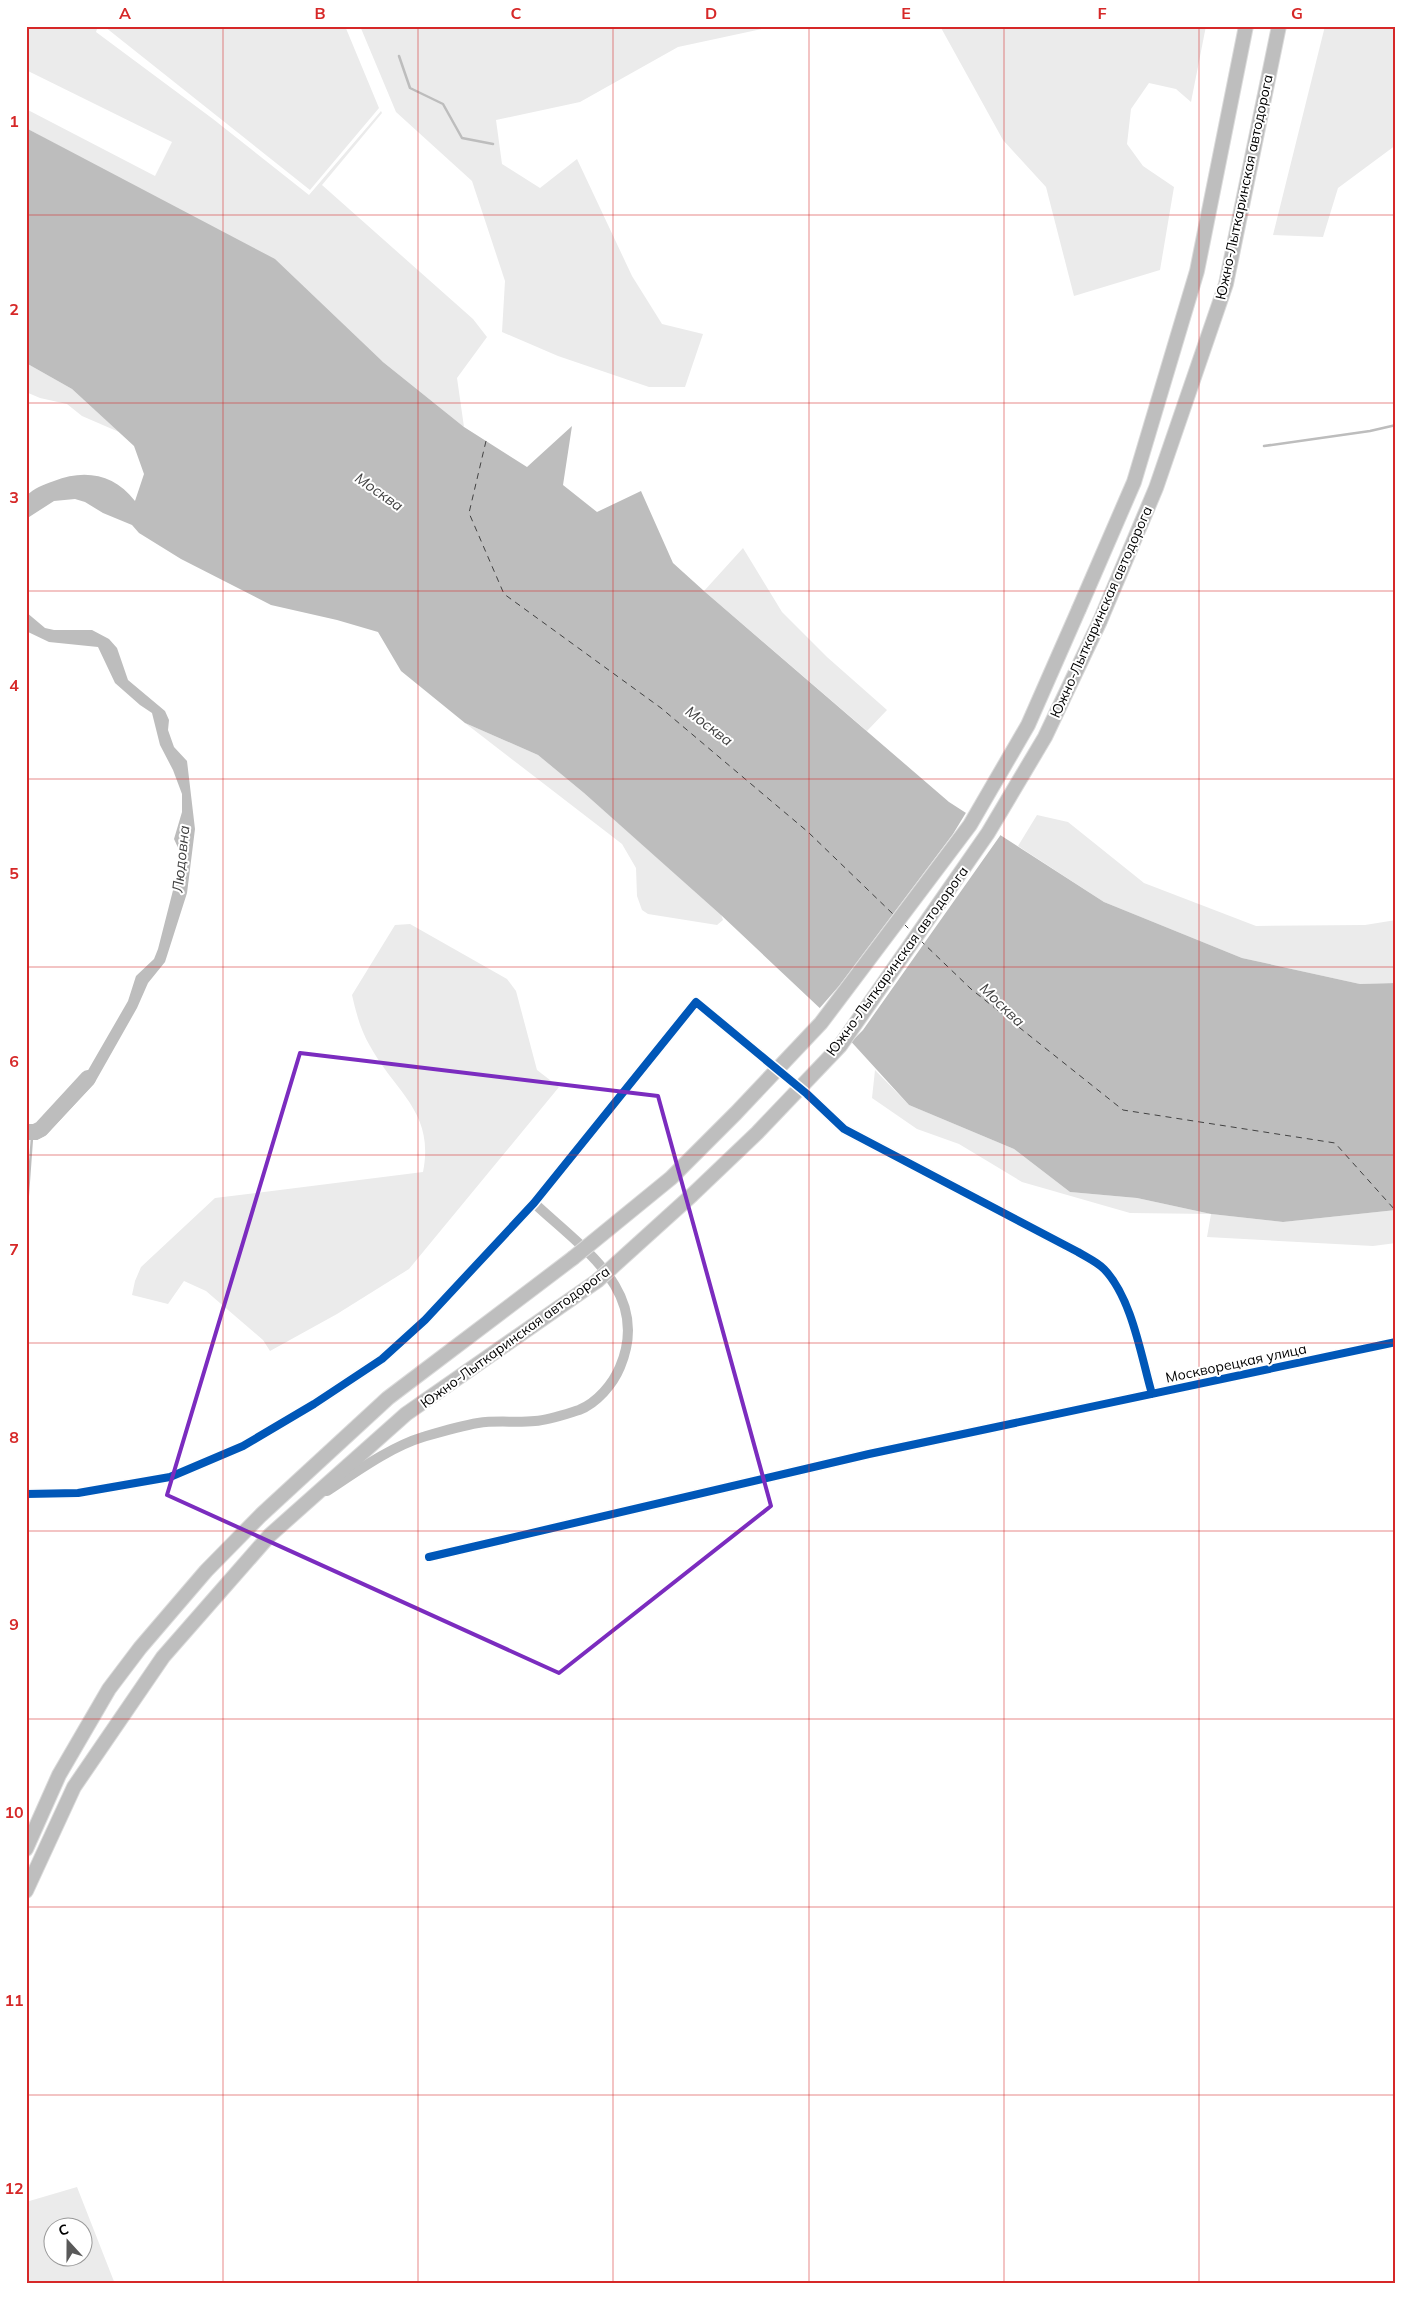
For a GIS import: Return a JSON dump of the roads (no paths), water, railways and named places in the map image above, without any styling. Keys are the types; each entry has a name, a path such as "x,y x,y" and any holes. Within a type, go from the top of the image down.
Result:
{"main road":[{"name":"Южно-Лыткаринская автодорога","path":"26,1849 59,1775 109,1689 140,1648 206,1571 261,1515 388,1398 573,1258 671,1178 736,1113 821,1023 970,825 1028,725 1134,482 1197,271 1246,26"},
{"name":"Южно-Лыткаринская автодорога","path":"26,1891 74,1787 162,1657 270,1536 406,1414 597,1281 757,1133 840,1046 988,833 1045,737 1100,621 1156,488 1226,284 1279,26"}],"street":[{"path":"26,1494 78,1493 170,1477 243,1446 314,1404 382,1359 425,1320 534,1203 696,1002 807,1094 844,1129 1078,1252 1103,1269 1122,1296 1135,1333 1152,1394"},
{"path":"305,1505 375,1460 421,1438 479,1423 537,1421 580,1409 599,1396 610,1384 623,1360 628,1338 627,1315 621,1294 602,1266 534,1203"},
{"name":"Москворецкая улица","path":"429,1557 934,1440 1396,1342"}],"water":[{"name":"Москва","path":"26,128 275,259 383,362 464,427 527,467 572,426 563,485 597,512 641,491 673,563 704,591 949,802 1104,902 1242,958 1360,984 1396,983 1396,1210 1283,1222 1211,1214 1137,1198 1070,1192 1014,1149 909,1105 825,1013 721,915 584,793 538,755 465,723 401,671 378,632 337,620 271,605 181,559 139,533 132,525 103,513 85,502 75,499 54,501 26,519 26,496 46,484 77,475 98,476 118,485 135,501 144,474 134,446 72,389 26,363"},
{"path":"26,612 45,628 54,630 92,630 109,639 117,648 128,680 165,711 169,720 168,730 174,747 187,761 195,829 187,893 165,962 148,983 137,1008 94,1084 46,1135 37,1140 27,1140 26,1129 32,1131 72,1098 128,1001 136,976 154,959 181,859 174,839 182,812 182,794 173,770 160,745 152,713 115,683 98,647 49,642 26,631"}],"waterway":[{"path":"399,56 410,88 443,104 462,138 493,144"},
{"path":"1264,446 1370,431 1396,425"},
{"name":"Людовна","path":"26,1132 35,1132 41,1129 88,1078"},
{"path":"26,1221 32,1137"}]}
